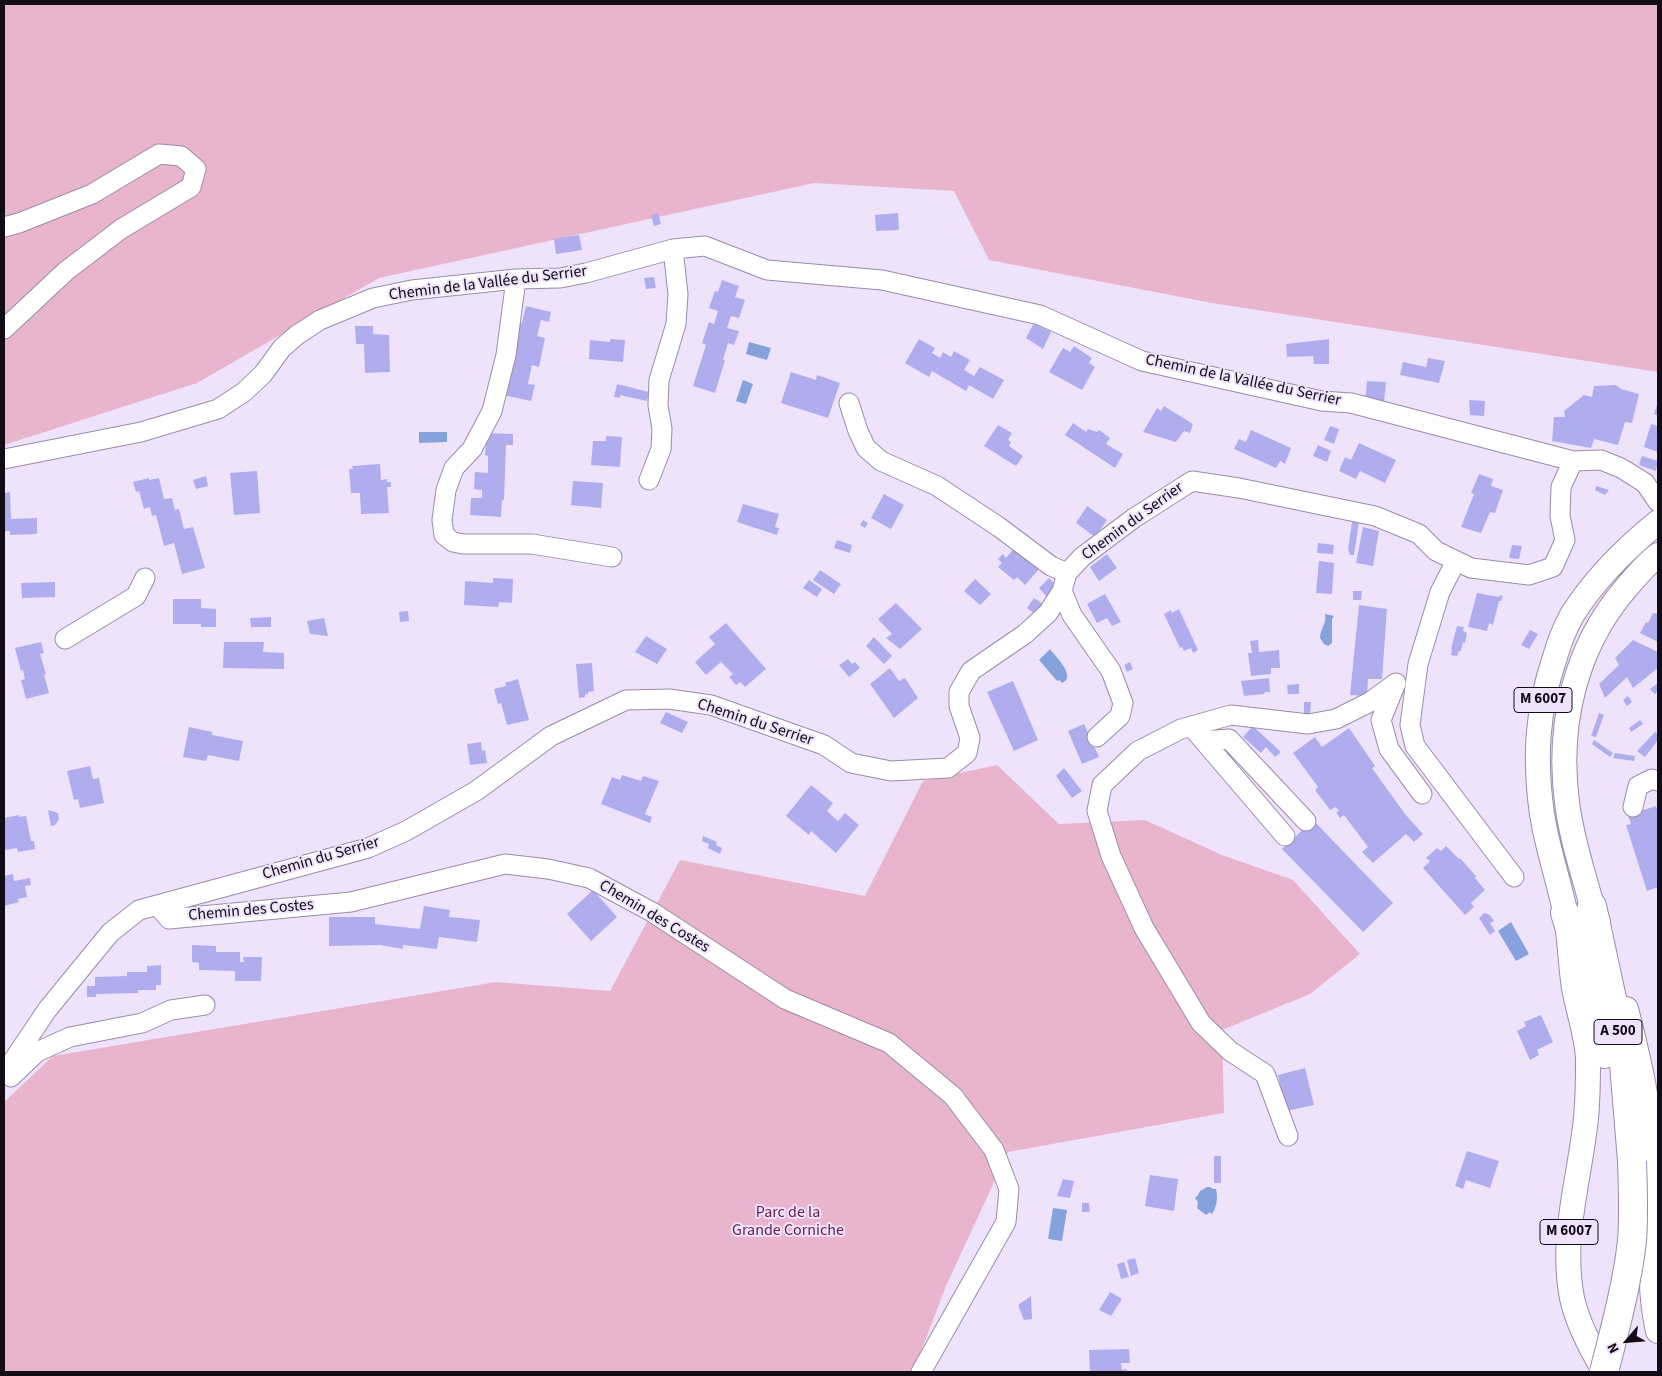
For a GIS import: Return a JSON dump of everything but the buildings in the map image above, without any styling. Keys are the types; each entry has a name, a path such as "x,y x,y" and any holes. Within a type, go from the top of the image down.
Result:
{"highway":[{"name":"A 500","path":"1588,1372 1606,1299 1614,1250 1617,1192 1624,1161 1624,1064 1592,906"},
{"name":"A 500","path":"1565,913 1589,989 1603,1047 1634,1211 1627,1277 1605,1372"}],"main road":[{"name":"M 6007","path":"1605,1372 1581,1326 1572,1298 1568,1263 1570,1225 1586,1119 1588,1056 1574,989 1565,913 1544,822 1537,739 1540,709 1548,679 1558,646 1572,616 1615,562 1639,537 1658,522"},
{"name":"M 6007","path":"1658,555 1632,580 1616,599 1597,628 1585,653 1576,679 1570,709 1565,739 1564,772 1567,804 1592,906 1614,964 1645,1095 1653,1152 1651,1286 1658,1331"}],"street":[{"path":"4,227 19,224 92,194 159,154 181,156 196,169 191,187 121,229 66,270 4,329"},
{"name":"Chemin de la Vallée du Serrier","path":"4,459 141,432 218,409 244,392 262,374 282,348 297,335 320,320 373,298 412,290 516,279 560,278 586,274 673,249 705,246 766,270 882,280 1040,315 1142,361 1322,401 1351,403 1572,460 1601,460 1621,468 1645,483 1658,502"},
{"path":"649,480 661,449 662,429 658,405 659,380 676,324 678,294 673,249"},
{"path":"516,279 506,355 492,411 472,449 454,468 446,490 442,520 444,535 452,542 463,544 532,544 612,558"},
{"path":"849,403 866,448 880,461 937,486 999,527 1051,566 1065,582 1072,615 1111,671 1123,703 1120,716 1097,737"},
{"path":"1514,878 1415,746 1410,725 1418,664 1440,592 1456,560 1471,568 1529,575 1553,567 1565,540 1560,516 1560,487 1572,460"},
{"name":"Chemin du Serrier","path":"4,1074 46,1010 110,933 139,910 368,848 406,831 476,791 551,736 626,700 669,699 711,705 824,745 851,763 891,771 948,768 967,753 970,738 959,706 959,692 971,670 1025,634 1048,613 1065,582 1082,558 1178,488 1192,480 1375,516 1419,534 1436,551 1456,560"},
{"path":"65,639 136,596 144,578"},
{"path":"1288,1136 1265,1074 1230,1051 1201,1023 1144,928 1111,856 1097,811 1102,785 1138,751 1181,729 1231,715 1308,724 1336,718 1370,702 1418,664"},
{"path":"1396,683 1381,720 1389,750 1422,794"},
{"path":"1192,726 1286,836"},
{"path":"1204,741 1229,739 1306,821"},
{"path":"1633,807 1638,786 1652,778 1658,781"},
{"name":"Chemin des Costes","path":"156,905 169,919 351,902 505,864 548,869 588,878 652,912 785,999 889,1043 953,1096 994,1150 1009,1189 1006,1222 921,1372"},
{"path":"4,1080 8,1080 37,1052 70,1037 142,1023 172,1010 205,1005"}],"green space":[{"path":"4,4 1658,4 1658,372 1212,303 989,260 954,191 814,183 379,278 197,383 4,445"},
{"name":"Parc de la Grande Corniche","path":"997,765 1059,824 1145,820 1222,855 1293,880 1360,954 1310,994 1222,1030 1224,1113 1008,1152 946,1286 913,1372 4,1372 4,1102 53,1056 496,982 610,991 680,860 865,896 923,781"}],"water":[{"path":"749,342 771,348 767,360 746,354"},
{"path":"743,380 753,384 746,404 736,401"},
{"path":"419,432 447,432 447,442 419,443"},
{"path":"1325,614 1334,616 1332,619 1332,643 1328,646 1320,638"},
{"path":"1050,649 1066,672 1066,680 1062,683 1059,680 1057,681 1039,660"},
{"path":"1511,922 1529,954 1516,961 1498,931"},
{"path":"1207,1187 1216,1189 1217,1199 1212,1214 1210,1212 1206,1215 1197,1208 1198,1202 1195,1198 1200,1191"},
{"path":"1053,1208 1067,1210 1062,1241 1048,1239"}]}
